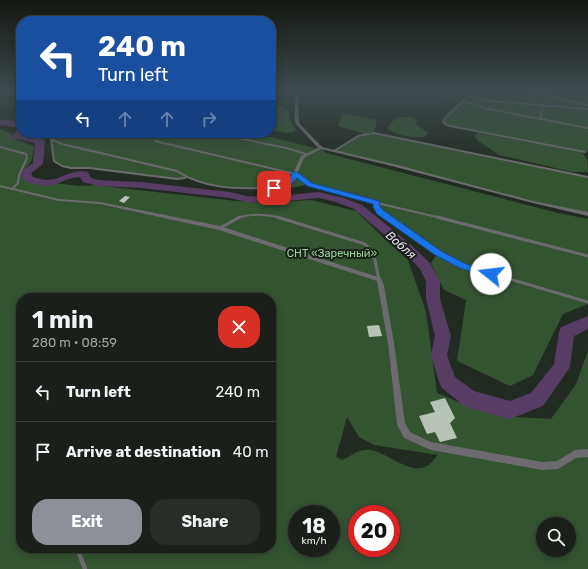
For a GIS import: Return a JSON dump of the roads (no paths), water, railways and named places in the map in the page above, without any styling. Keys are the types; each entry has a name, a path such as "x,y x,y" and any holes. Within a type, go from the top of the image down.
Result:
{"street":[{"path":"295,117 297,123 321,148 525,200 588,214"},
{"path":"295,174 302,157 321,148"},
{"path":"0,186 59,200 100,203 220,228 379,280 391,343 401,424 407,435 431,446 542,466 558,465 575,454 588,453"}],"lane":[{"path":"446,117 443,122 447,125 585,152"},
{"path":"532,117 588,128"},
{"path":"334,151 359,135 369,133 588,177"},
{"path":"237,138 286,148 306,154"},
{"path":"185,178 177,171 62,144 51,139 54,161 59,165 78,169 89,168 177,179 185,178 215,186 263,189 285,187 292,181 295,174"},
{"path":"155,141 295,174 310,184 377,203 588,256"},
{"path":"0,147 20,151 26,154 27,158 19,175 20,181 12,189"},
{"path":"377,203 376,207 380,212 452,262 588,302"},
{"path":"220,228 238,217 249,214 261,214 284,219 365,244 371,248 374,253 379,280"},
{"path":"79,553 85,569"}],"waterway":[{"name":"Вобля","path":"0,122 16,124"},
{"name":"Вобля","path":"22,138 40,141 38,164 26,172 28,179 39,182 50,183 71,175 84,174 87,180 98,183 141,185 230,195 246,199 266,200 319,195 340,200 358,207 404,245 425,266 433,281 433,299 443,336 439,355 448,382 469,399 510,410 537,400 562,367 567,332 588,322"}],"park label":[{"name":"СНТ «Заречный»","path":"332,253"}]}
